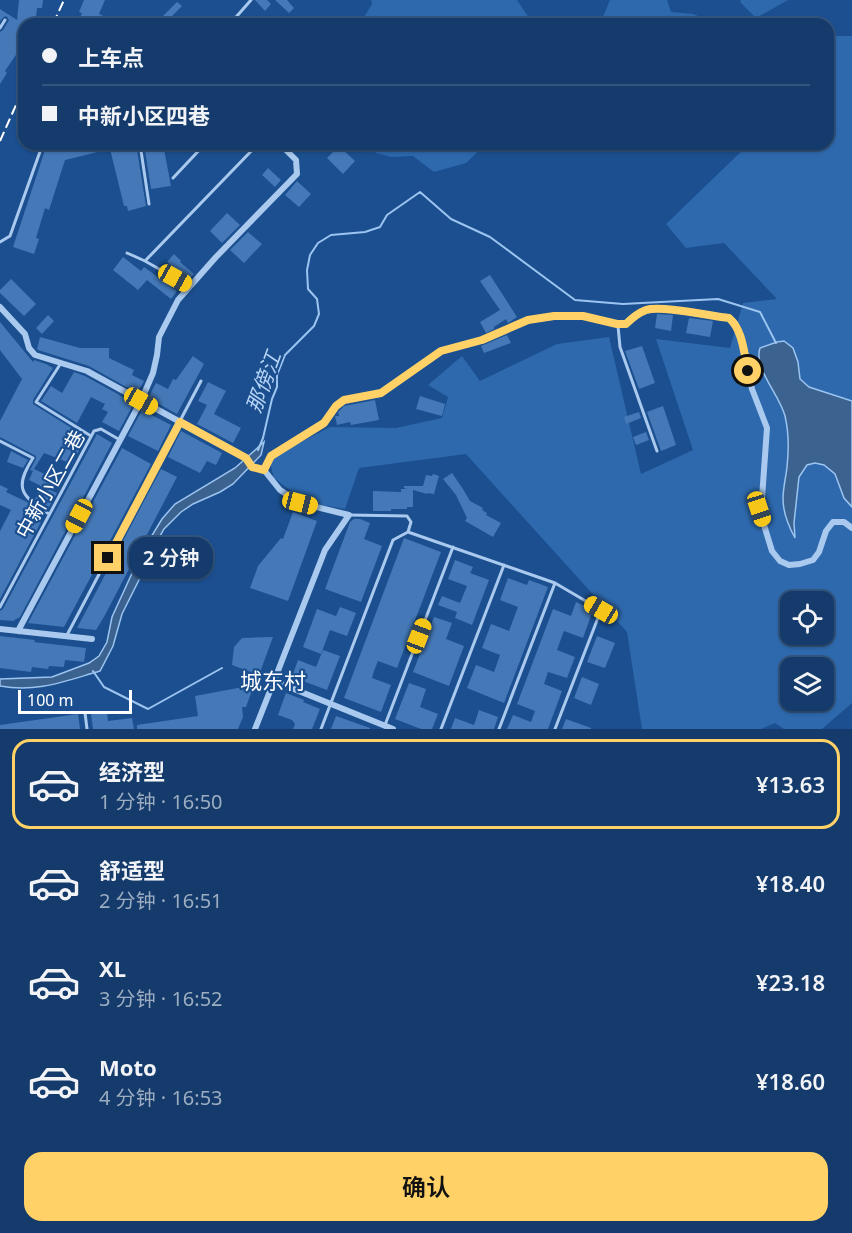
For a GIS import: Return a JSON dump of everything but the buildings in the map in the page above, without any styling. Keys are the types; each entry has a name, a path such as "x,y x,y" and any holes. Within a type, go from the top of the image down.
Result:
{"street":[{"path":"18,631 141,401 153,373 159,337 178,300 216,257 297,174 296,160 286,150"},
{"path":"0,307 25,334 29,348 35,355 87,371 246,458 252,467 264,470 280,490 300,503 349,515 326,550 255,729"},
{"path":"264,470 271,456 324,423 336,406 344,400 381,393 441,351 482,340 528,320 583,316 626,324 634,316 646,310 659,308 729,318 735,323 740,335 752,389 767,428 762,498 759,509 772,550 780,561 789,565 813,560 819,552 826,531 833,522 844,522 852,528"},
{"path":"0,629 92,639"},
{"path":"274,681 393,729"}],"lane":[{"path":"235,18 251,0"},
{"path":"0,28 5,20"},
{"path":"0,242 10,236 40,150"},
{"path":"141,150 149,204"},
{"path":"172,178 199,150"},
{"path":"145,261 252,150"},
{"path":"127,253 190,286"},
{"path":"617,324 620,346 657,451"},
{"path":"61,363 36,402 91,436"},
{"path":"66,636 201,381"},
{"name":"中新小区二巷","path":"0,607 94,431 101,429 120,440"},
{"path":"0,441 33,458 22,478 22,488 31,502 50,514"},
{"path":"321,729 393,540 408,532 411,522 407,516 349,515"},
{"path":"408,532 555,583 601,610 555,729"},
{"path":"385,726 453,547"},
{"path":"441,729 504,565"},
{"path":"499,729 555,583"},
{"path":"85,713 87,729"}],"shaded area":[{"path":"371,0 517,0 529,18 364,18 372,4"},
{"path":"610,0 667,0 671,12 693,14 703,18 602,18"},
{"path":"741,0 788,0 756,18 740,2"},
{"path":"836,36 852,36 852,703 822,729 784,729 775,723 761,729 642,729 627,632 466,454 359,468 345,509 305,502 274,478 269,459 330,427 396,428 442,418 448,397 428,385 462,356 480,381 557,344 609,337 641,474 693,450 656,339 730,348 743,303 777,299 724,243 686,248 666,224 743,150 834,150 834,38"},
{"path":"374,150 480,150 466,163 434,172 413,156 392,157 376,153"},
{"path":"784,341 793,348 800,379 809,387 852,401 852,507 844,498 835,474 824,465 815,463 807,465 799,477 794,523 795,538 783,504 788,454 785,416 760,364 759,356 760,348"},
{"path":"264,442 261,455 233,484 193,504 164,529 156,543 152,562 143,572 122,614 113,646 100,671 39,687 0,686 0,679 52,677 89,663 99,656 107,642 112,617 139,558 149,550 151,537 162,519 175,504 235,468"}],"waterway":[{"name":"那傍江","path":"258,450 277,387 277,375 285,355 314,326 319,314 317,299 308,289 307,270 310,255 318,243 331,235 365,232 380,227 387,215 420,192 451,219 490,237 575,300 623,304 718,299 760,312 776,343"},
{"path":"93,671 104,687 148,709 222,668"}],"railway":[{"path":"56,18 64,0"},
{"path":"0,141 18,100"}],"district":[{"name":"城东村","path":"273,680"}],"route":[{"path":"108,558 180,422 246,458 252,467 264,470 271,456 324,423 336,406 344,400 381,393 441,351 482,340 528,320 554,316 583,316 626,324 634,316 646,310 659,308 729,318 735,323 740,335 748,371"}]}
